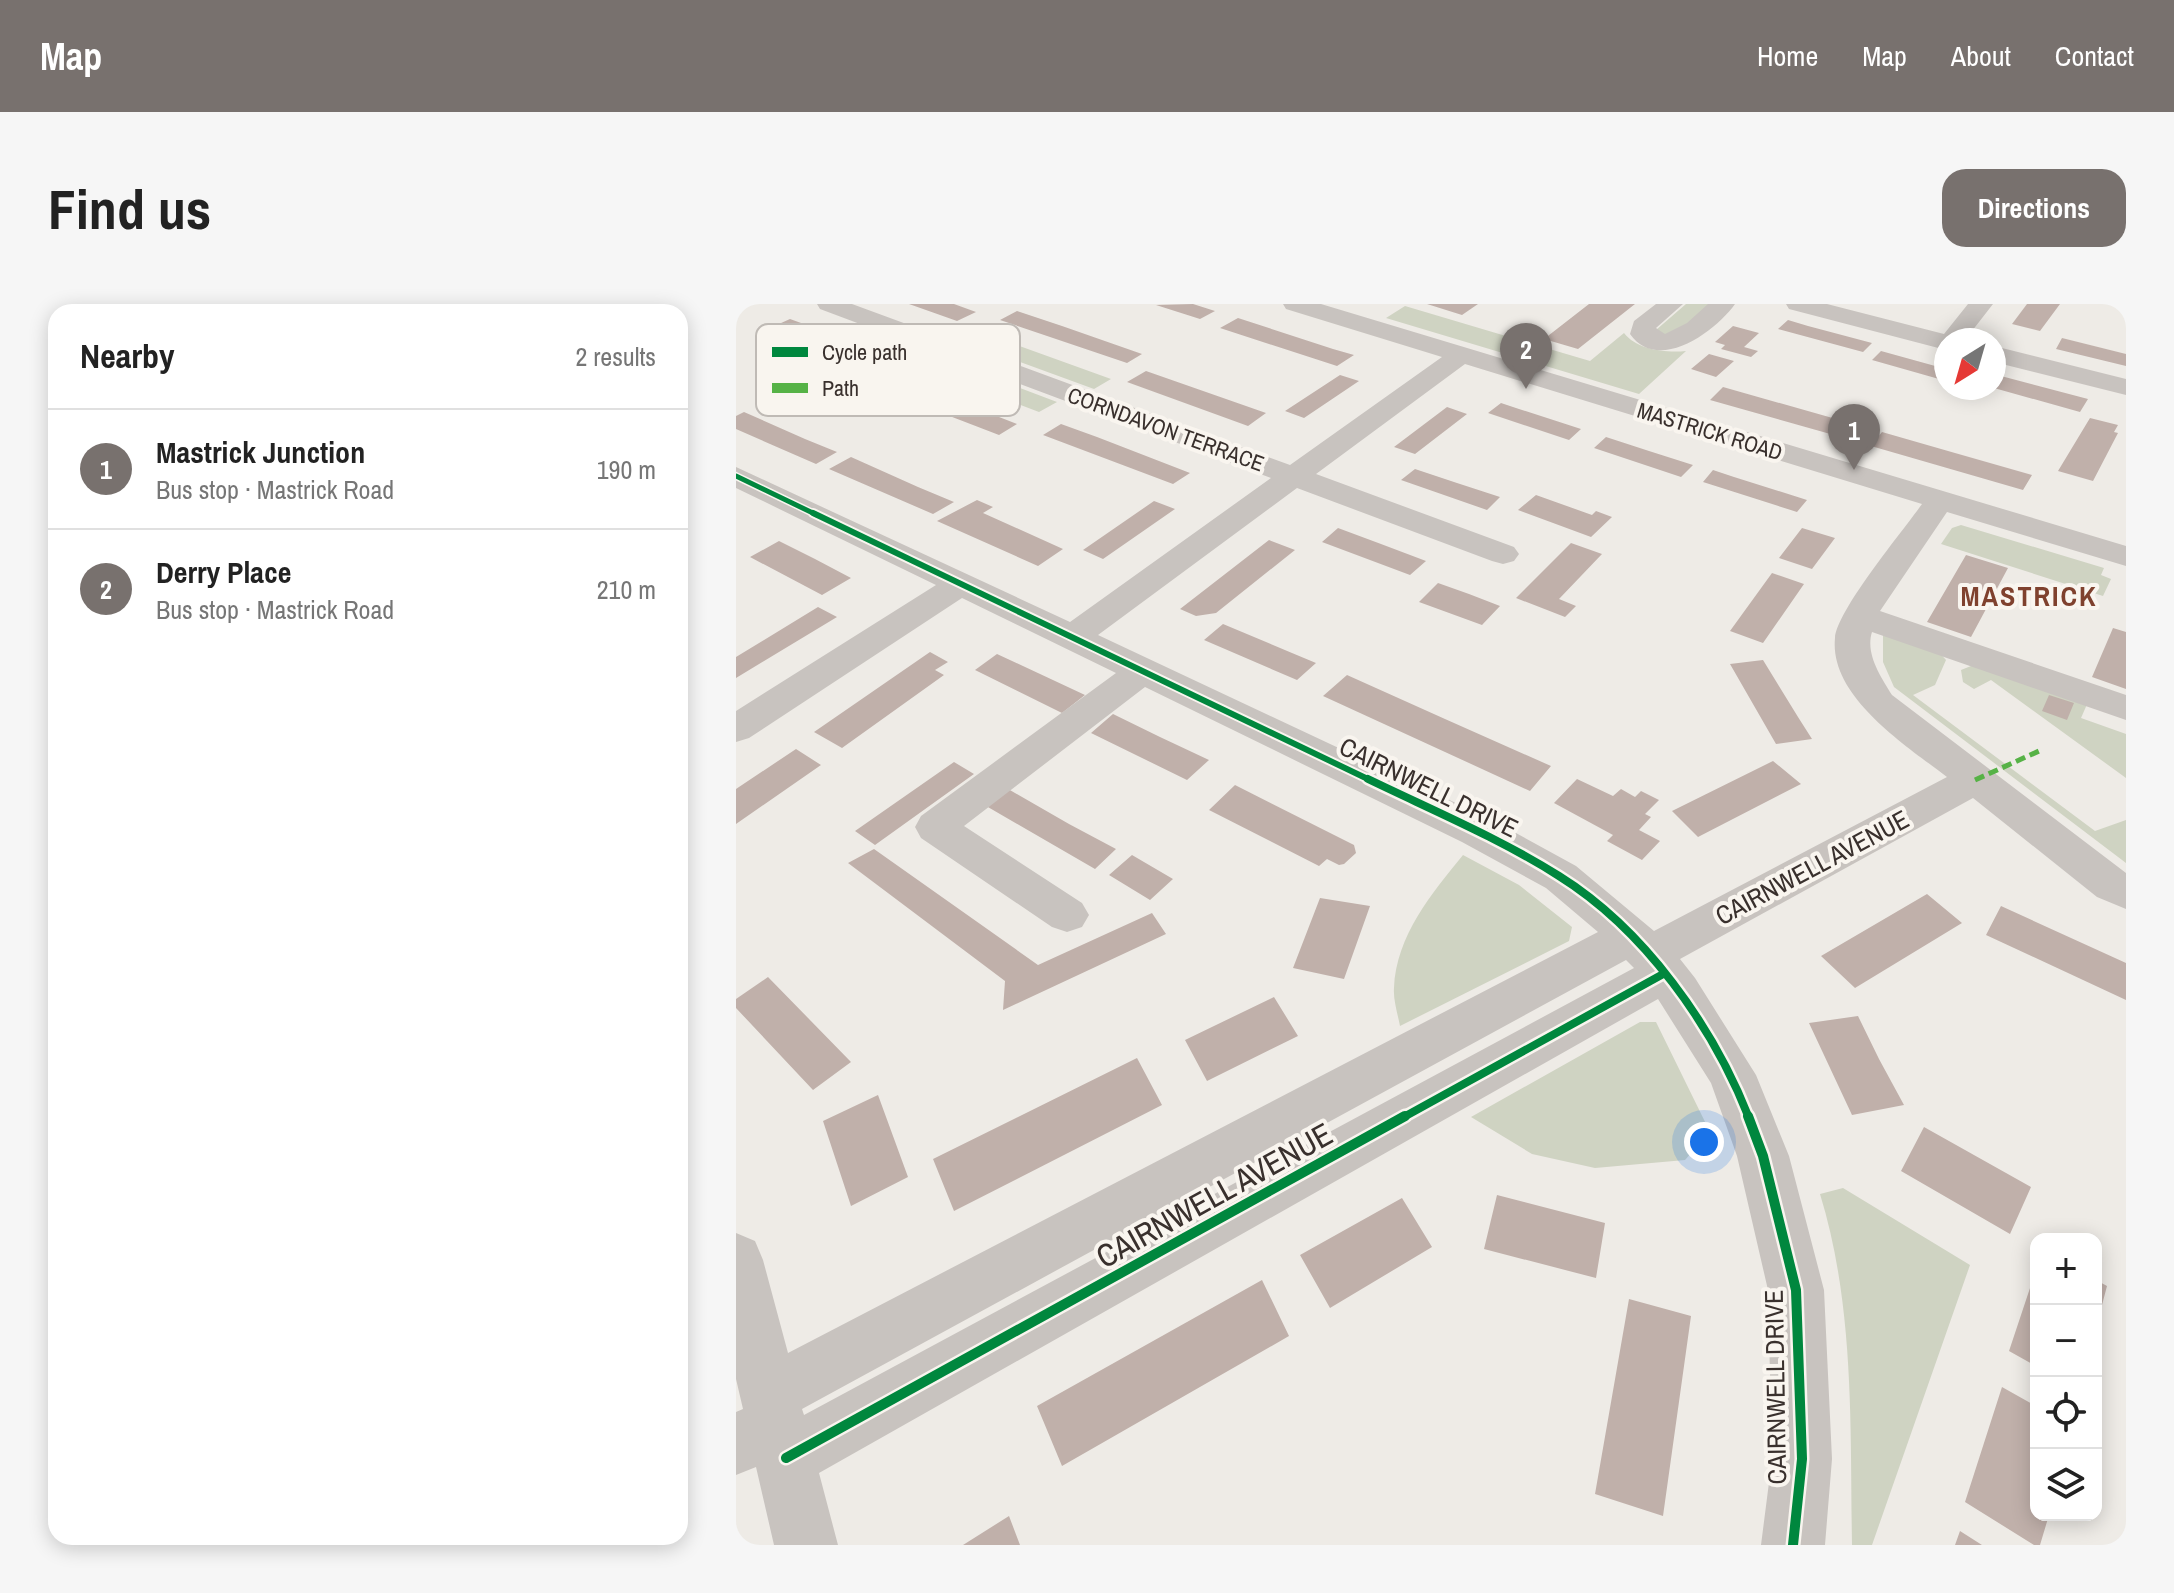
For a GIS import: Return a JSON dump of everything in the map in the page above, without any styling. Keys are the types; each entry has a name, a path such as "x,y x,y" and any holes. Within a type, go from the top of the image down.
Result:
{"street":[{"name":"CORNDAVON TERRACE","path":"829,304 883,324"},
{"name":"MASTRICK ROAD","path":"1295,304 1939,501 2124,552"},
{"path":"1671,304 1643,326 1643,334 1662,342 1678,340 1723,304"},
{"path":"1798,304 1934,339"},
{"path":"1962,328 1981,304"},
{"path":"1074,636 1461,355"},
{"path":"2006,357 2126,387"},
{"name":"CORNDAVON TERRACE","path":"1020,375 1503,554"},
{"name":"CAIRNWELL DRIVE","path":"745,489 962,583 1477,831 1561,877 1648,954 1732,1075 1763,1156 1796,1290 1802,1459 1793,1545"},
{"path":"1939,501 1860,616 1852,638 1857,667 1879,704 2112,885 2126,892"},
{"path":"736,729 962,583"},
{"path":"1860,616 2126,708"},
{"path":"1067,915 935,827 1144,670"},
{"name":"CAIRNWELL AVENUE","path":"767,1430 1975,780"},
{"path":"736,1260 767,1430 806,1545"}],"green space":[{"path":"1686,304 1713,304 1671,338 1656,330"},
{"path":"1405,306 1590,361 1624,333 1636,343 1652,349 1686,351 1639,394 1386,318"},
{"path":"1020,346 1111,379 1094,389 1020,362"},
{"path":"1020,388 1057,402 1039,412 1020,405"},
{"path":"1961,525 2104,568 2101,575 2111,579 2103,596 1941,544 1952,528"},
{"path":"1883,635 1938,651 1946,660 1935,685 1913,695 2095,831 2126,820 2126,863 1894,687 1883,662"},
{"path":"1976,664 2088,702 2081,718 2126,734 2126,778 1991,680 1974,689 1963,682 1961,670"},
{"path":"1463,855 1519,885 1572,927 1569,941 1400,1026 1394,993 1401,951 1418,916"},
{"path":"1640,1022 1656,1022 1710,1132 1685,1160 1595,1168 1532,1154 1471,1117"},
{"path":"1843,1188 1970,1265 1872,1545 1852,1545 1845,1324 1831,1237 1820,1194"}],"building":[{"path":"909,304 954,304 976,312 957,321"},
{"path":"1193,304 1215,311 1200,319 1156,305"},
{"path":"1427,304 1478,304 1462,315"},
{"path":"1589,304 1635,304 1578,349 1544,339"},
{"path":"2027,304 2060,304 2040,331 2012,324"},
{"path":"1017,311 1142,354 1127,363 1020,327 1020,324 1000,320"},
{"path":"1238,318 1354,355 1337,366 1220,328"},
{"path":"790,319 803,324 779,324"},
{"path":"1788,320 1872,343 1863,352 1778,329"},
{"path":"1733,326 1759,333 1744,347 1758,351 1751,357 1721,349 1725,345 1715,342"},
{"path":"2062,338 2126,354 2126,366 2056,349"},
{"path":"1881,351 1934,366 1934,378 1872,360"},
{"path":"1709,354 1734,361 1716,377 1691,369"},
{"path":"1146,371 1266,413 1248,426 1127,382"},
{"path":"1340,375 1359,381 1304,418 1285,411"},
{"path":"2006,377 2088,399 2080,412 2006,391"},
{"path":"1723,387 1859,425 1848,439 1710,400"},
{"path":"1501,403 1581,429 1569,440 1488,413"},
{"path":"1447,407 1467,414 1415,454 1394,447"},
{"path":"744,412 837,452 816,464 736,429 736,416"},
{"path":"950,416 996,416 1017,424 999,435"},
{"path":"2090,418 2118,425 2114,432 2118,433 2093,481 2058,471"},
{"path":"1061,424 1190,473 1173,484 1043,435"},
{"path":"1882,432 2032,475 2023,490 1871,446"},
{"path":"1606,437 1693,465 1681,477 1594,448"},
{"path":"851,457 954,502 933,514 829,469"},
{"path":"1415,469 1500,497 1487,510 1401,480"},
{"path":"1713,470 1807,500 1797,512 1703,482"},
{"path":"1536,495 1592,515 1596,511 1612,517 1591,537 1518,510"},
{"path":"977,500 993,507 983,513 1063,549 1038,566 937,521"},
{"path":"1154,501 1175,509 1103,559 1083,550"},
{"path":"1338,528 1426,561 1410,575 1322,542"},
{"path":"1802,528 1835,538 1812,569 1779,558"},
{"path":"1269,540 1295,550 1216,613 1196,616 1180,609"},
{"path":"779,541 851,578 822,595 750,557"},
{"path":"1571,543 1602,554 1559,599 1576,606 1565,617 1516,598"},
{"path":"1966,555 2008,568 1971,637 1927,622"},
{"path":"1772,573 1804,584 1763,643 1730,631"},
{"path":"1438,583 1500,606 1482,625 1419,602"},
{"path":"818,607 837,617 736,678 736,657"},
{"path":"1223,624 1316,663 1297,680 1204,640"},
{"path":"2113,628 2126,632 2126,689 2092,677"},
{"path":"930,652 948,662 935,670 944,675 842,748 814,732"},
{"path":"997,654 1085,695 1062,713 975,670"},
{"path":"1763,660 1812,739 1776,744 1730,664"},
{"path":"1347,675 1551,766 1530,791 1323,696"},
{"path":"2049,695 2074,703 2067,720 2042,711"},
{"path":"1113,714 1209,760 1187,780 1091,733"},
{"path":"796,749 821,765 736,824 736,789"},
{"path":"1773,761 1801,784 1698,837 1672,811"},
{"path":"954,762 974,774 875,845 855,831"},
{"path":"1577,779 1613,796 1621,789 1635,797 1641,791 1659,800 1645,814 1651,817 1639,830 1660,841 1642,860 1607,841 1613,835 1554,803"},
{"path":"1235,785 1354,845 1356,853 1344,864 1327,859 1319,866 1209,810"},
{"path":"1003,786 1116,849 1095,869 981,803"},
{"path":"874,849 1038,965 1152,913 1166,934 1003,1010 1005,981 848,863"},
{"path":"1132,855 1173,879 1150,900 1109,875"},
{"path":"1927,894 1962,923 1855,988 1821,956"},
{"path":"1320,898 1370,906 1344,979 1293,968"},
{"path":"2001,906 2126,963 2126,1000 1986,935"},
{"path":"768,977 851,1062 813,1090 736,1008 736,999"},
{"path":"1274,997 1298,1036 1207,1081 1185,1040"},
{"path":"1858,1016 1904,1105 1852,1115 1809,1023"},
{"path":"1137,1058 1162,1105 954,1211 933,1159"},
{"path":"878,1095 908,1177 851,1206 823,1121"},
{"path":"1924,1127 2031,1187 2010,1234 1901,1171"},
{"path":"1497,1195 1605,1223 1596,1278 1484,1249"},
{"path":"1402,1198 1432,1247 1330,1308 1300,1255"},
{"path":"1262,1280 1289,1336 1062,1466 1037,1406"},
{"path":"2102,1283 2107,1286 2102,1305"},
{"path":"2030,1288 2030,1363 2009,1351"},
{"path":"1629,1299 1691,1316 1663,1516 1595,1494"},
{"path":"2002,1387 2030,1403 2030,1521 2047,1521 2040,1545 2034,1545 1965,1502"},
{"path":"1009,1516 1020,1545 963,1545"},
{"path":"1960,1531 1982,1545 1955,1545"}],"marked path":[{"path":"1975,780 2039,751"}],"cycle path":[{"path":"736,476 1477,831 1561,877 1615,921 1649,954 1679,991 1732,1075 1763,1156 1796,1290 1802,1459 1793,1545"},
{"path":"786,1458 1665,973"}],"place":[{"name":"Derry Place","path":"1526,389"},
{"name":"Mastrick Junction","path":"1854,470"}],"district":[{"name":"MASTRICK","path":"2029,596"}]}
